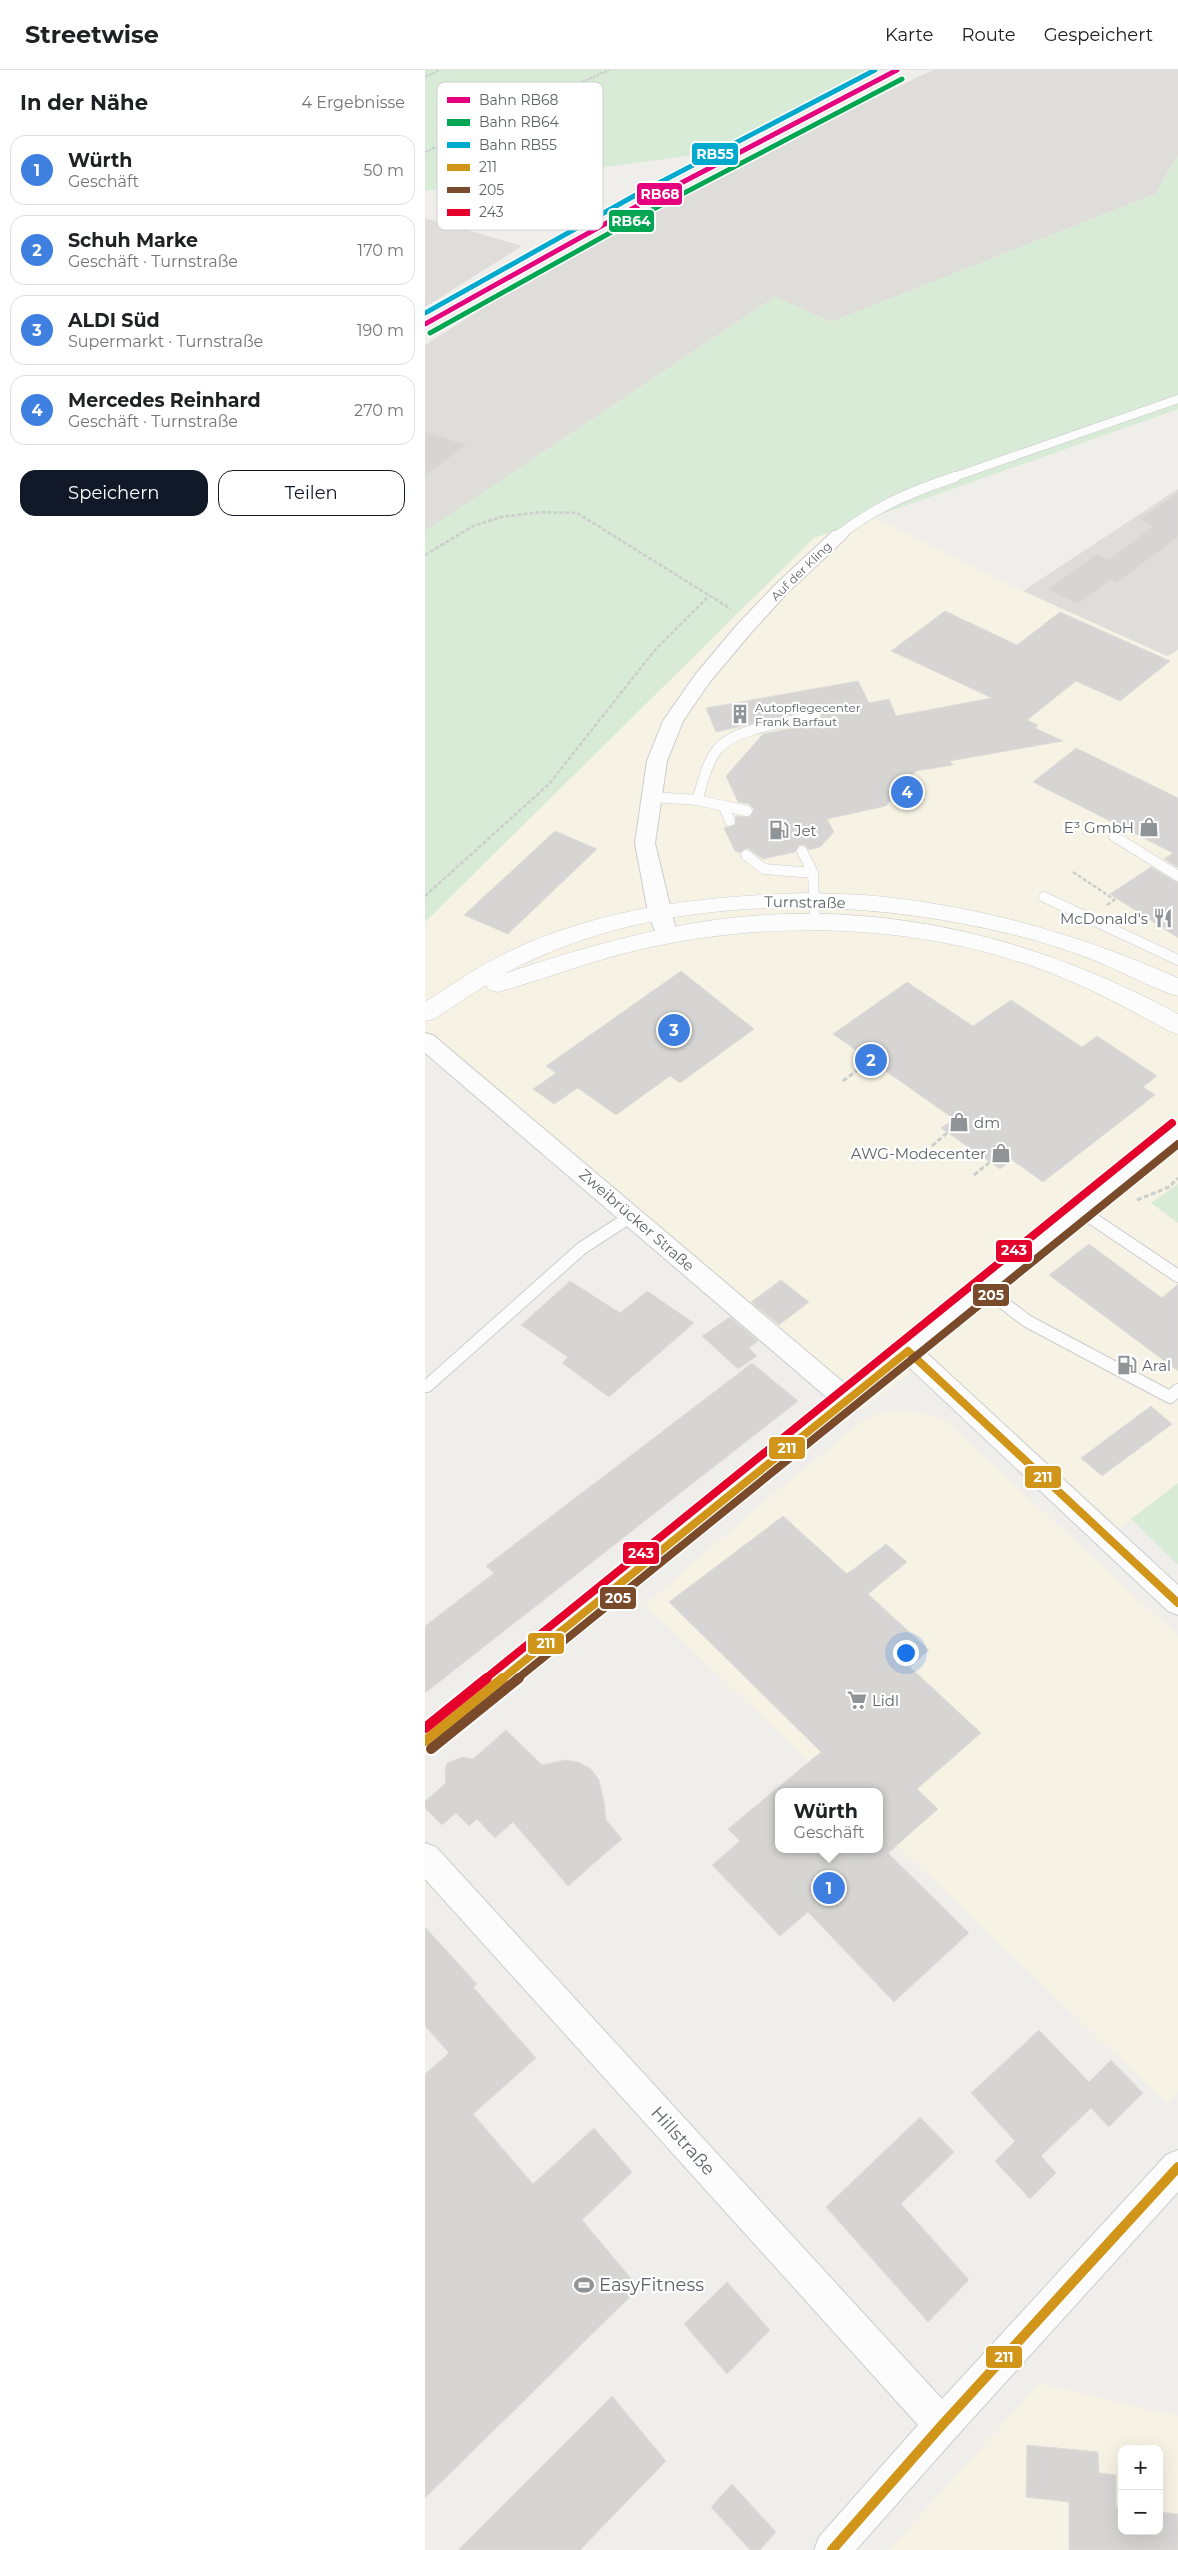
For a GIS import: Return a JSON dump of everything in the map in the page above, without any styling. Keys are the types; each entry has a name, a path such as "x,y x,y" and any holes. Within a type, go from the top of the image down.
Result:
{"street":[{"name":"Auf der Kling","path":"666,935 659,912 645,844 657,761 670,729 702,679 781,589 839,535"},
{"name":"Turnstraße","path":"432,1008 484,975 544,946 582,931 659,912 757,901 992,945 1047,962 1091,980 1132,999 1178,1025"},
{"name":"Turnstraße","path":"432,1008 590,954 666,935 733,926 816,911 909,908 986,921 1093,952 1133,967 1178,988"},
{"name":"Zweibrücker Straße","path":"425,1041 633,1215 847,1400"},
{"path":"425,1741 985,1289 1091,1217 1178,1132"},
{"path":"908,1350 1178,1603"},
{"name":"Hillstraße","path":"425,1857 942,2425"},
{"path":"832,2550 942,2425 1178,2167"}],"lane":[{"name":"Auf der Kling","path":"839,535 870,512 908,493 1178,399"},
{"path":"697,800 712,759 722,745 747,733 815,716"},
{"path":"653,797 697,800 724,807 747,810"},
{"path":"724,807 730,822"},
{"path":"1114,836 1178,876"},
{"path":"802,851 813,873 816,911"},
{"path":"746,855 764,869 813,873"},
{"path":"1044,897 1178,960"},
{"path":"427,1386 582,1248 633,1215"},
{"path":"1091,1217 1178,1276"},
{"path":"985,1289 1027,1321 1170,1398 1178,1390"}],"path":[{"path":"425,77 440,70"},
{"path":"582,82 609,70"},
{"path":"425,152 437,147"},
{"path":"425,555 473,526 501,517 542,512 577,513 710,595 655,650 549,784 425,896"},
{"path":"1073,872 1115,900"},
{"path":"843,1081 871,1060"},
{"path":"932,1146 948,1132"},
{"path":"974,1175 990,1162"},
{"path":"1091,1217 1169,1187 1178,1178"}],"shaded area":[{"path":"933,70 1178,70 1178,155 1155,194 831,322 775,297 425,531 425,345 528,279 806,130"},
{"path":"425,218 437,221 437,230 467,230 522,246 425,307"},
{"path":"1178,489 1178,650 1167,656 1023,591"},
{"path":"873,517 1023,591 1167,656 1178,650 1178,1184 1152,1204 1178,1223 1178,1483 1099,1544 911,1372 861,1410 425,1034 425,922 814,538"},
{"path":"904,1410 943,1419 1178,1636 1178,2092 1166,2103 883,1832 883,1788 837,1788 645,1605 766,1500 864,1420 882,1413"},
{"path":"1039,2384 1178,2416 1178,2550 889,2550"}],"green space":[{"path":"425,70 874,70 732,150 603,167 603,82 437,82 437,189 425,191"},
{"path":"1178,155 1178,409 814,538 425,922 425,531 775,297 831,322 1155,194"},
{"path":"1178,1184 1178,1223 1151,1203"},
{"path":"1178,1483 1178,1565 1131,1519"}],"building":[{"path":"425,431 467,445 425,476"},
{"path":"1178,492 1178,537 1117,583 1110,580 1078,604 1047,590 1096,554 1109,559 1153,526 1139,520"},
{"path":"945,611 1017,645 1060,612 1170,661 1120,701 1076,681 1027,720 1038,725 1035,728 1063,741 950,761 953,765 916,771 886,806 827,819 834,832 820,847 809,850 805,845 799,845 795,852 763,859 747,848 740,853 735,851 724,828 735,825 736,816 750,817 754,809 749,804 738,802 726,776 763,734 817,723 821,719 822,714 814,709 716,732 706,708 858,681 869,703 889,699 896,716 992,698 891,651"},
{"name":"E³ GmbH","path":"1076,748 1178,798 1178,868 1164,859 1173,853 1033,782"},
{"path":"555,831 597,849 508,934 464,915"},
{"name":"McDonald's","path":"1151,867 1178,883 1178,938 1110,894"},
{"path":"681,971 754,1029 680,1083 670,1076 616,1115 578,1088 554,1104 533,1089 556,1073 546,1066"},
{"path":"907,982 973,1026 1011,1000 1082,1047 1097,1036 1157,1076 1143,1087 1155,1095 1043,1182 1012,1160 1000,1169 941,1128 954,1119 833,1034"},
{"path":"1089,1244 1162,1298 1178,1284 1178,1371 1049,1275"},
{"path":"781,1280 809,1302 779,1325 751,1302"},
{"path":"570,1281 620,1313 647,1291 694,1323 609,1397 562,1363 568,1357 521,1325"},
{"path":"730,1317 758,1341 749,1348 757,1356 738,1369 702,1336"},
{"path":"752,1363 798,1401 425,1693 425,1626 494,1573 486,1566"},
{"path":"1151,1406 1172,1424 1102,1476 1081,1458"},
{"name":"Lidl","path":"783,1516 847,1574 886,1544 907,1562 868,1594 929,1650 910,1667 981,1733 917,1789 938,1809 888,1853 969,1933 894,2002 808,1912 780,1936 712,1865 740,1841 728,1829 775,1790 775,1853 883,1853 883,1788 778,1788 821,1752 669,1602"},
{"path":"506,1730 542,1765 566,1760 578,1762 591,1769 599,1780 606,1820 622,1839 568,1886 513,1822 495,1838 477,1819 469,1826 456,1813 442,1825 425,1808 425,1801 446,1783 445,1770 447,1763 463,1757 473,1759"},
{"path":"425,1927 477,1984 473,1987 536,2058 473,2114 533,2184 594,2128 632,2172 582,2220 639,2288 425,2498 425,2074 449,2053 425,2026"},
{"path":"1039,2030 1089,2082 1111,2060 1143,2093 1109,2127 1091,2108 1041,2156 1056,2173 1030,2199 995,2161 1015,2141 971,2093"},
{"path":"920,2117 954,2152 901,2204 969,2280 928,2322 826,2207"},
{"path":"727,2282 770,2330 727,2374 684,2324"},
{"path":"612,2396 666,2461 580,2550 458,2550"},
{"path":"1027,2445 1098,2452 1099,2473 1116,2475 1118,2535 1163,2535 1163,2512 1178,2514 1178,2550 1069,2550 1069,2502 1026,2497"},
{"path":"732,2484 776,2532 760,2550 750,2550 711,2507"}],"rail line":[{"name":"RB55","path":"603,213 875,70"},
{"name":"RB68","path":"603,225 897,70"},
{"name":"RB64","path":"430,333 644,214 902,79"},
{"name":"RB55","path":"425,313 573,230"},
{"name":"RB68","path":"425,324 594,230"}],"transit line":[{"name":"243","path":"425,1728 1172,1123"},
{"name":"205","path":"431,1749 1178,1144"},
{"name":"211","path":"908,1351 1178,1603"},
{"name":"211","path":"425,1741 908,1351"},
{"name":"211","path":"832,2550 942,2425 1178,2167"}],"place":[{"name":"Autopflegecenter Frank Barfaut","path":"740,714"},
{"name":"Mercedes Reinhard","path":"907,792"},
{"name":"E³ GmbH","path":"1149,827"},
{"name":"Jet","path":"779,830"},
{"name":"McDonald's","path":"1163,918"},
{"name":"ALDI Süd","path":"674,1030"},
{"name":"Schuh Marke","path":"871,1060"},
{"name":"dm","path":"959,1122"},
{"name":"AWG-Modecenter","path":"1001,1153"},
{"name":"Aral","path":"1127,1365"},
{"name":"Lidl","path":"857,1700"},
{"name":"Würth","path":"829,1888"},
{"name":"EasyFitness","path":"584,2285"}]}
